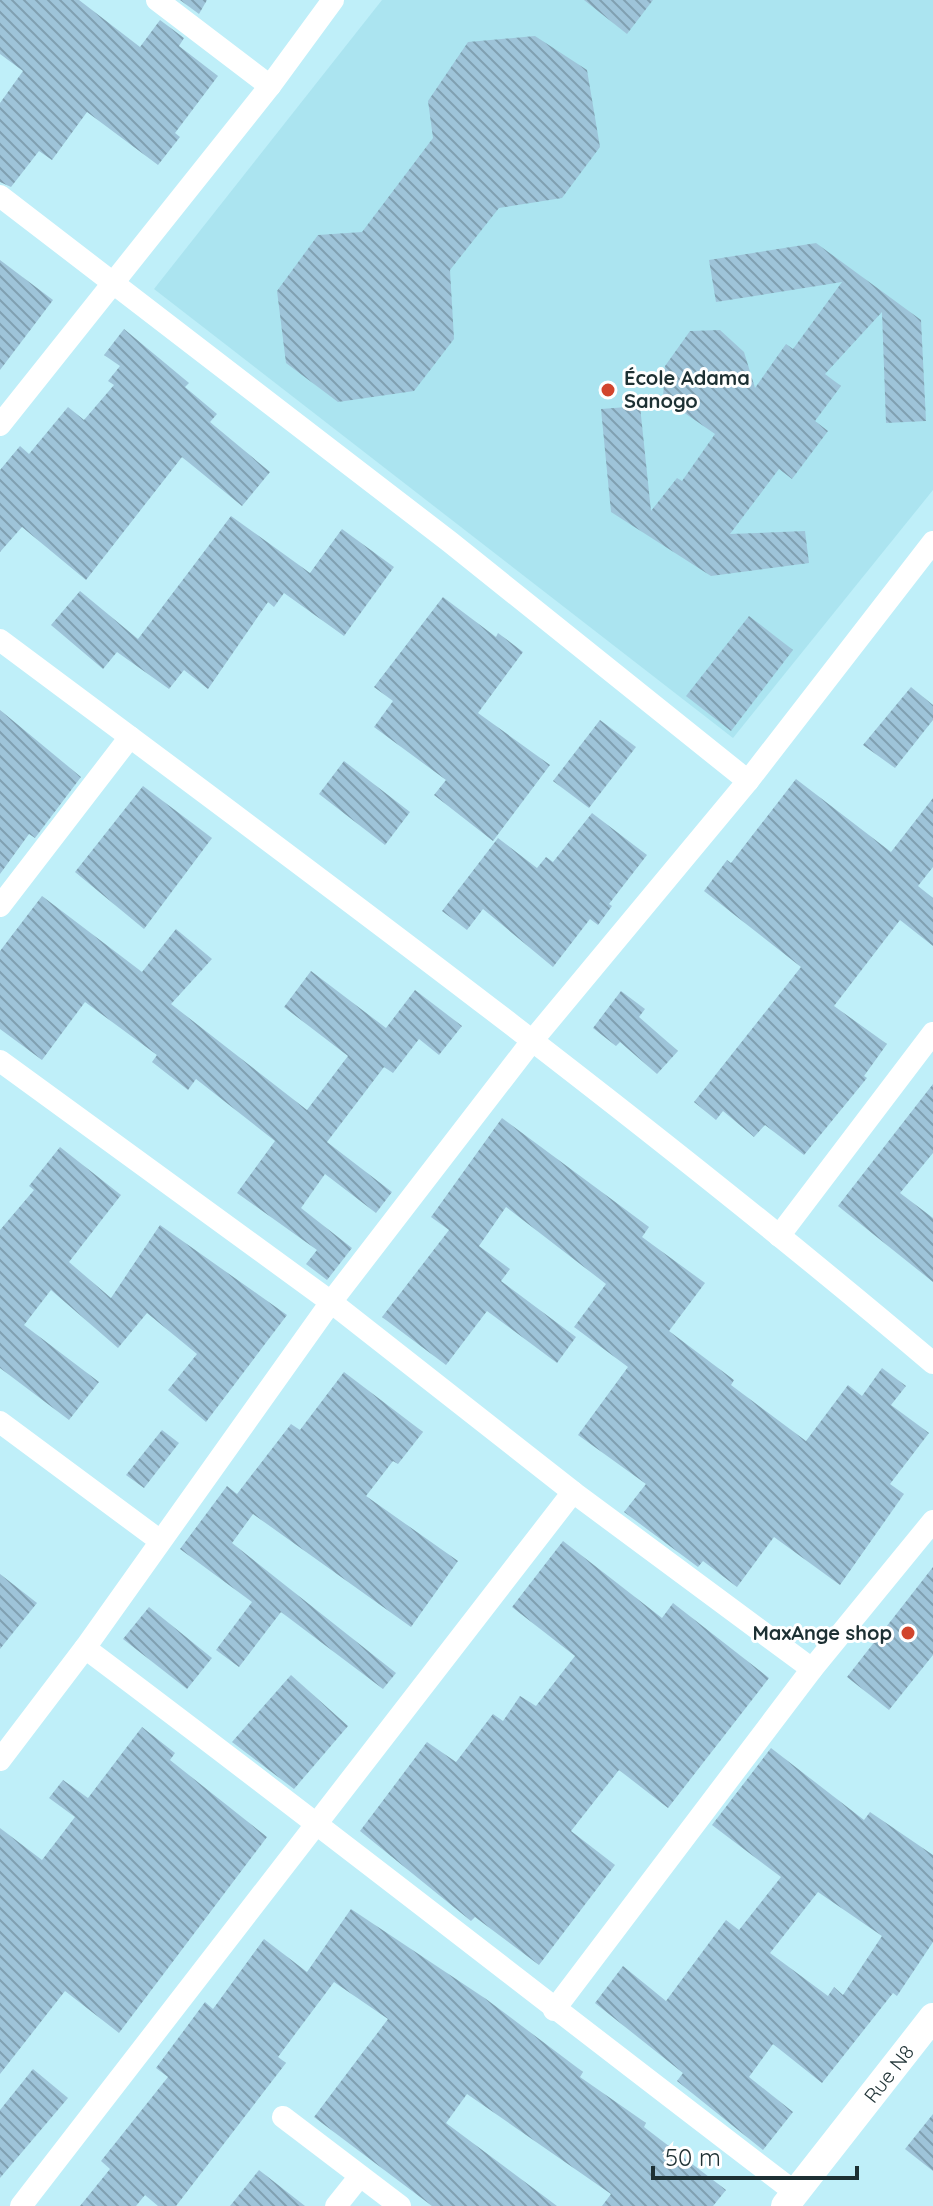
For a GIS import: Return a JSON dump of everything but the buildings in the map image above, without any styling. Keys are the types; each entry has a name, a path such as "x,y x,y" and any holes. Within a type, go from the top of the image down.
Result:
{"street":[{"path":"157,0 270,86"},
{"path":"0,425 270,86 333,0"},
{"path":"0,196 450,542 748,781"},
{"path":"0,1760 85,1648 331,1302 532,1041 748,781 933,542"},
{"path":"0,640 532,1041 779,1236 933,1363"},
{"path":"0,906 130,737"},
{"path":"779,1236 933,1033"},
{"path":"0,1061 331,1302 573,1492 812,1669"},
{"path":"0,1422 159,1540"},
{"path":"21,2206 573,1492"},
{"path":"554,2010 812,1669 933,1521"},
{"path":"85,1648 316,1821 790,2200"},
{"name":"Rue N8","path":"790,2200 933,2017"},
{"path":"283,2117 400,2206"},
{"path":"336,2206 360,2176"}],"shaded area":[{"name":"École Adama Sanogo","path":"382,0 933,0 933,490 733,738 154,289"}],"place":[{"name":"École Adama Sanogo","path":"608,390"},
{"name":"MaxAnge shop","path":"908,1633"}]}
